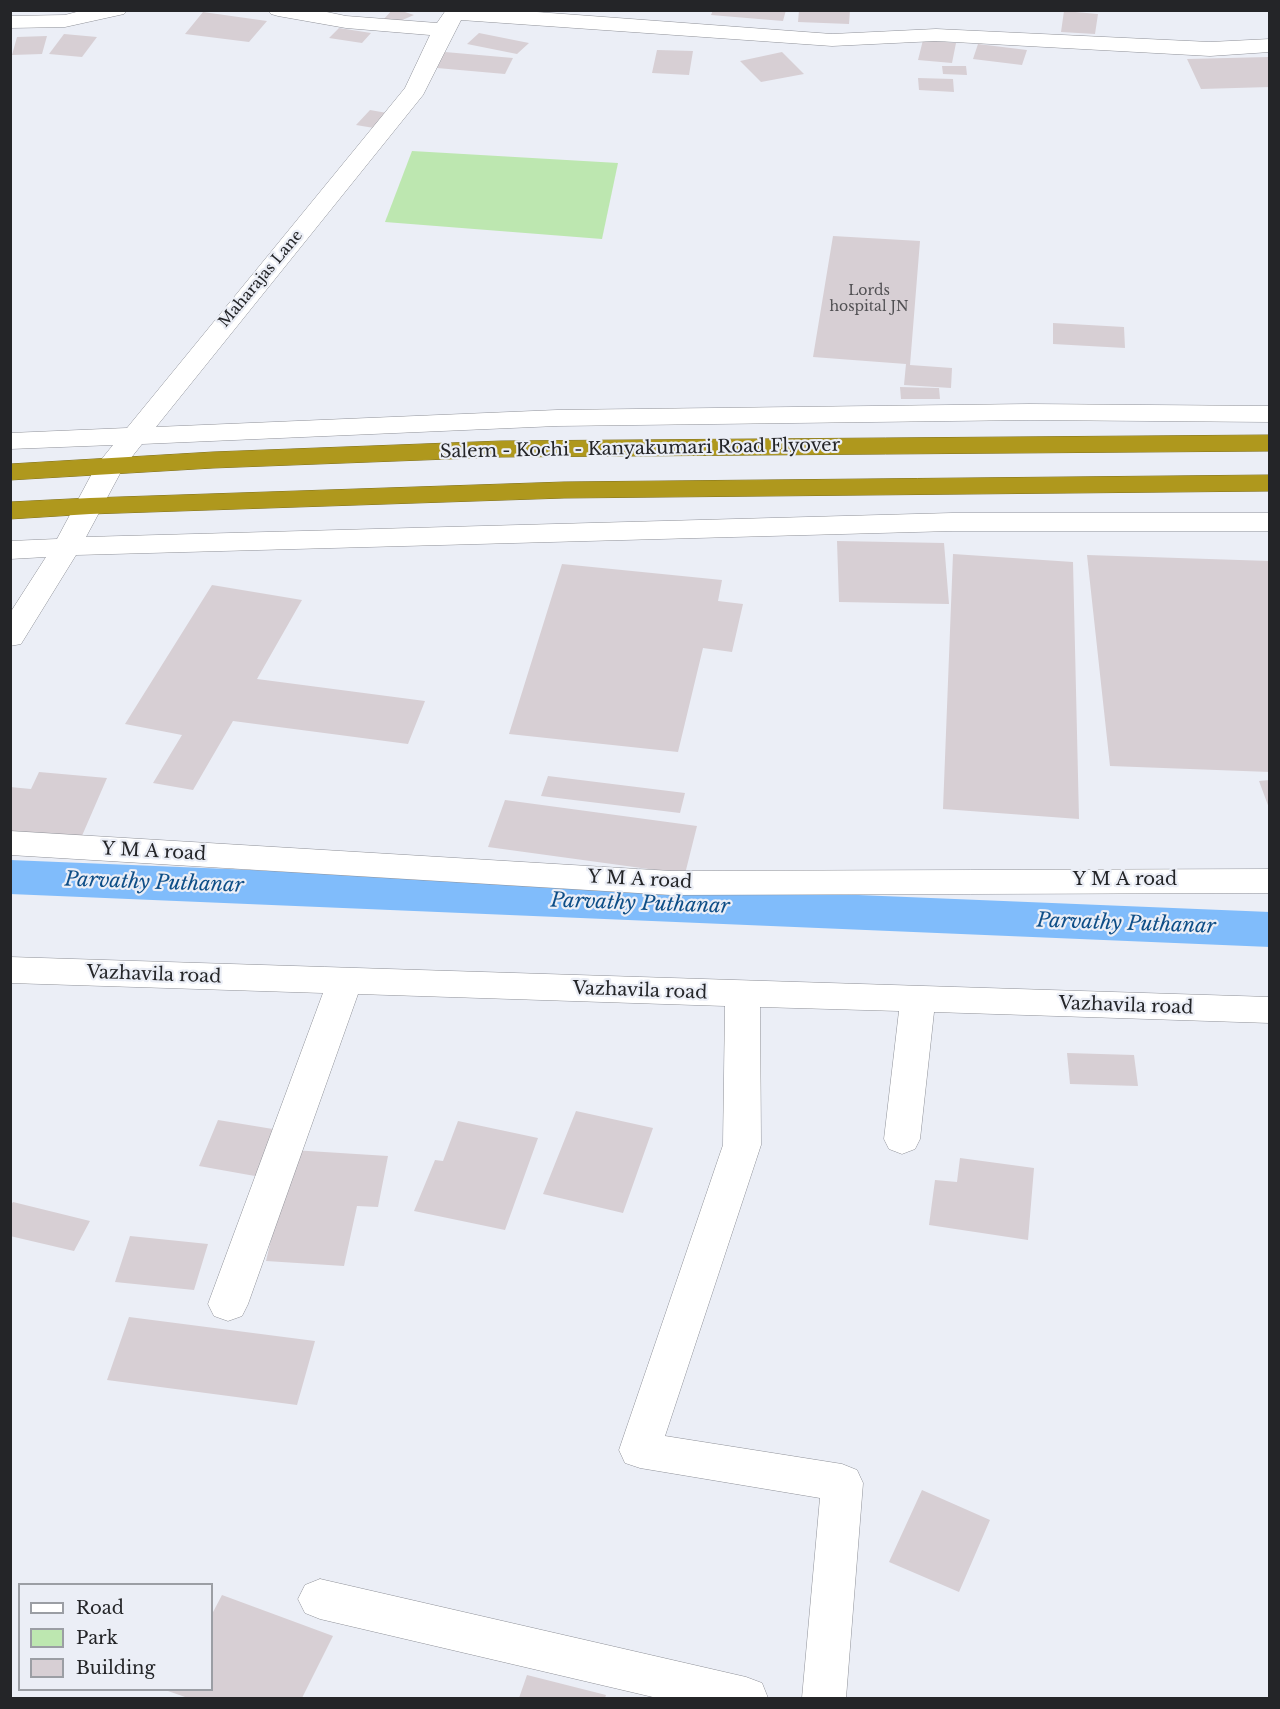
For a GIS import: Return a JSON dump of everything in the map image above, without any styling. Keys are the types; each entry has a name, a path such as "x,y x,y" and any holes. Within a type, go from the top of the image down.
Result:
{"highway":[{"name":"Salem - Kochi - Kanyakumari Road Flyover","path":"10,472 501,449 1269,443"},
{"path":"10,511 90,506 564,490 1269,483"}],"street":[{"path":"10,22 65,21 117,10"},
{"path":"278,10 345,22 452,18 832,40 936,35 1210,49 1269,45"},
{"name":"Maharajas Lane","path":"10,637 66,548 110,466 416,90 452,18"},
{"path":"10,441 132,438 557,418 1029,412 1269,414"},
{"path":"10,550 137,543 952,522 1269,522"},
{"name":"Y M A road","path":"10,843 671,883 1269,881"},
{"name":"Vazhavila road","path":"10,970 1269,1010"},
{"path":"228,1304 345,981"},
{"path":"743,994 742,1144 639,1450 842,1483 824,1698"},
{"path":"902,1139 918,1000"},
{"path":"320,1599 746,1698"}],"green space":[{"path":"412,151 618,163 602,239 385,222"}],"building":[{"path":"392,10 414,15 400,21 384,19"},
{"path":"713,10 786,10 783,21 711,15"},
{"path":"799,10 850,10 849,24 798,22"},
{"path":"1064,11 1098,14 1095,34 1061,32"},
{"path":"203,12 267,21 249,42 185,34"},
{"path":"339,28 371,33 362,43 329,38"},
{"path":"479,33 529,43 517,54 467,44"},
{"path":"64,34 97,37 82,57 49,54"},
{"path":"47,36 42,54 12,55 17,37"},
{"path":"923,40 956,43 952,63 918,60"},
{"path":"978,44 1027,50 1022,65 973,59"},
{"path":"657,50 693,51 689,75 652,73"},
{"path":"445,52 513,58 505,74 437,68"},
{"path":"782,52 804,74 761,82 740,61"},
{"path":"1268,57 1270,87 1201,89 1187,59"},
{"path":"942,66 966,66 967,75 943,74"},
{"path":"918,78 953,79 954,92 919,90"},
{"path":"370,110 387,113 374,128 356,125"},
{"path":"833,236 920,241 910,365 952,368 951,388 904,385 906,364 813,357"},
{"path":"1053,323 1124,327 1125,348 1053,344"},
{"path":"900,387 939,388 940,399 901,399"},
{"path":"837,541 944,543 949,604 839,602"},
{"path":"953,554 1073,562 1079,819 943,809"},
{"path":"1087,555 1270,561 1270,772 1110,766"},
{"path":"562,564 722,580 718,601 743,604 732,652 703,648 678,752 509,734"},
{"path":"212,585 302,600 257,679 425,701 408,744 233,721 193,790 153,783 182,735 125,724"},
{"path":"39,772 107,778 78,845 10,838 10,787 31,789"},
{"path":"548,776 685,793 680,813 541,796"},
{"path":"1270,780 1270,808 1269,808 1259,781"},
{"path":"505,800 697,826 685,874 488,847"},
{"path":"1067,1053 1134,1055 1138,1086 1070,1084"},
{"path":"576,1111 653,1128 623,1213 543,1194"},
{"path":"218,1120 285,1131 266,1178 199,1166"},
{"path":"458,1121 538,1138 505,1230 414,1211 435,1160 443,1161"},
{"path":"292,1150 388,1156 378,1207 357,1206 344,1266 266,1261"},
{"path":"960,1158 1034,1168 1028,1240 929,1225 935,1180 957,1182"},
{"path":"13,1202 90,1221 74,1251 10,1236 10,1206"},
{"path":"130,1236 208,1244 194,1290 115,1282"},
{"path":"129,1317 315,1341 297,1405 107,1380"},
{"path":"922,1490 990,1520 959,1592 889,1562"},
{"path":"222,1595 333,1636 302,1698 188,1698 168,1691 213,1691 213,1612"},
{"path":"527,1675 606,1695 605,1698 519,1698"}],"waterway":[{"name":"Parvathy Puthanar","path":"10,877 1270,930"}]}
